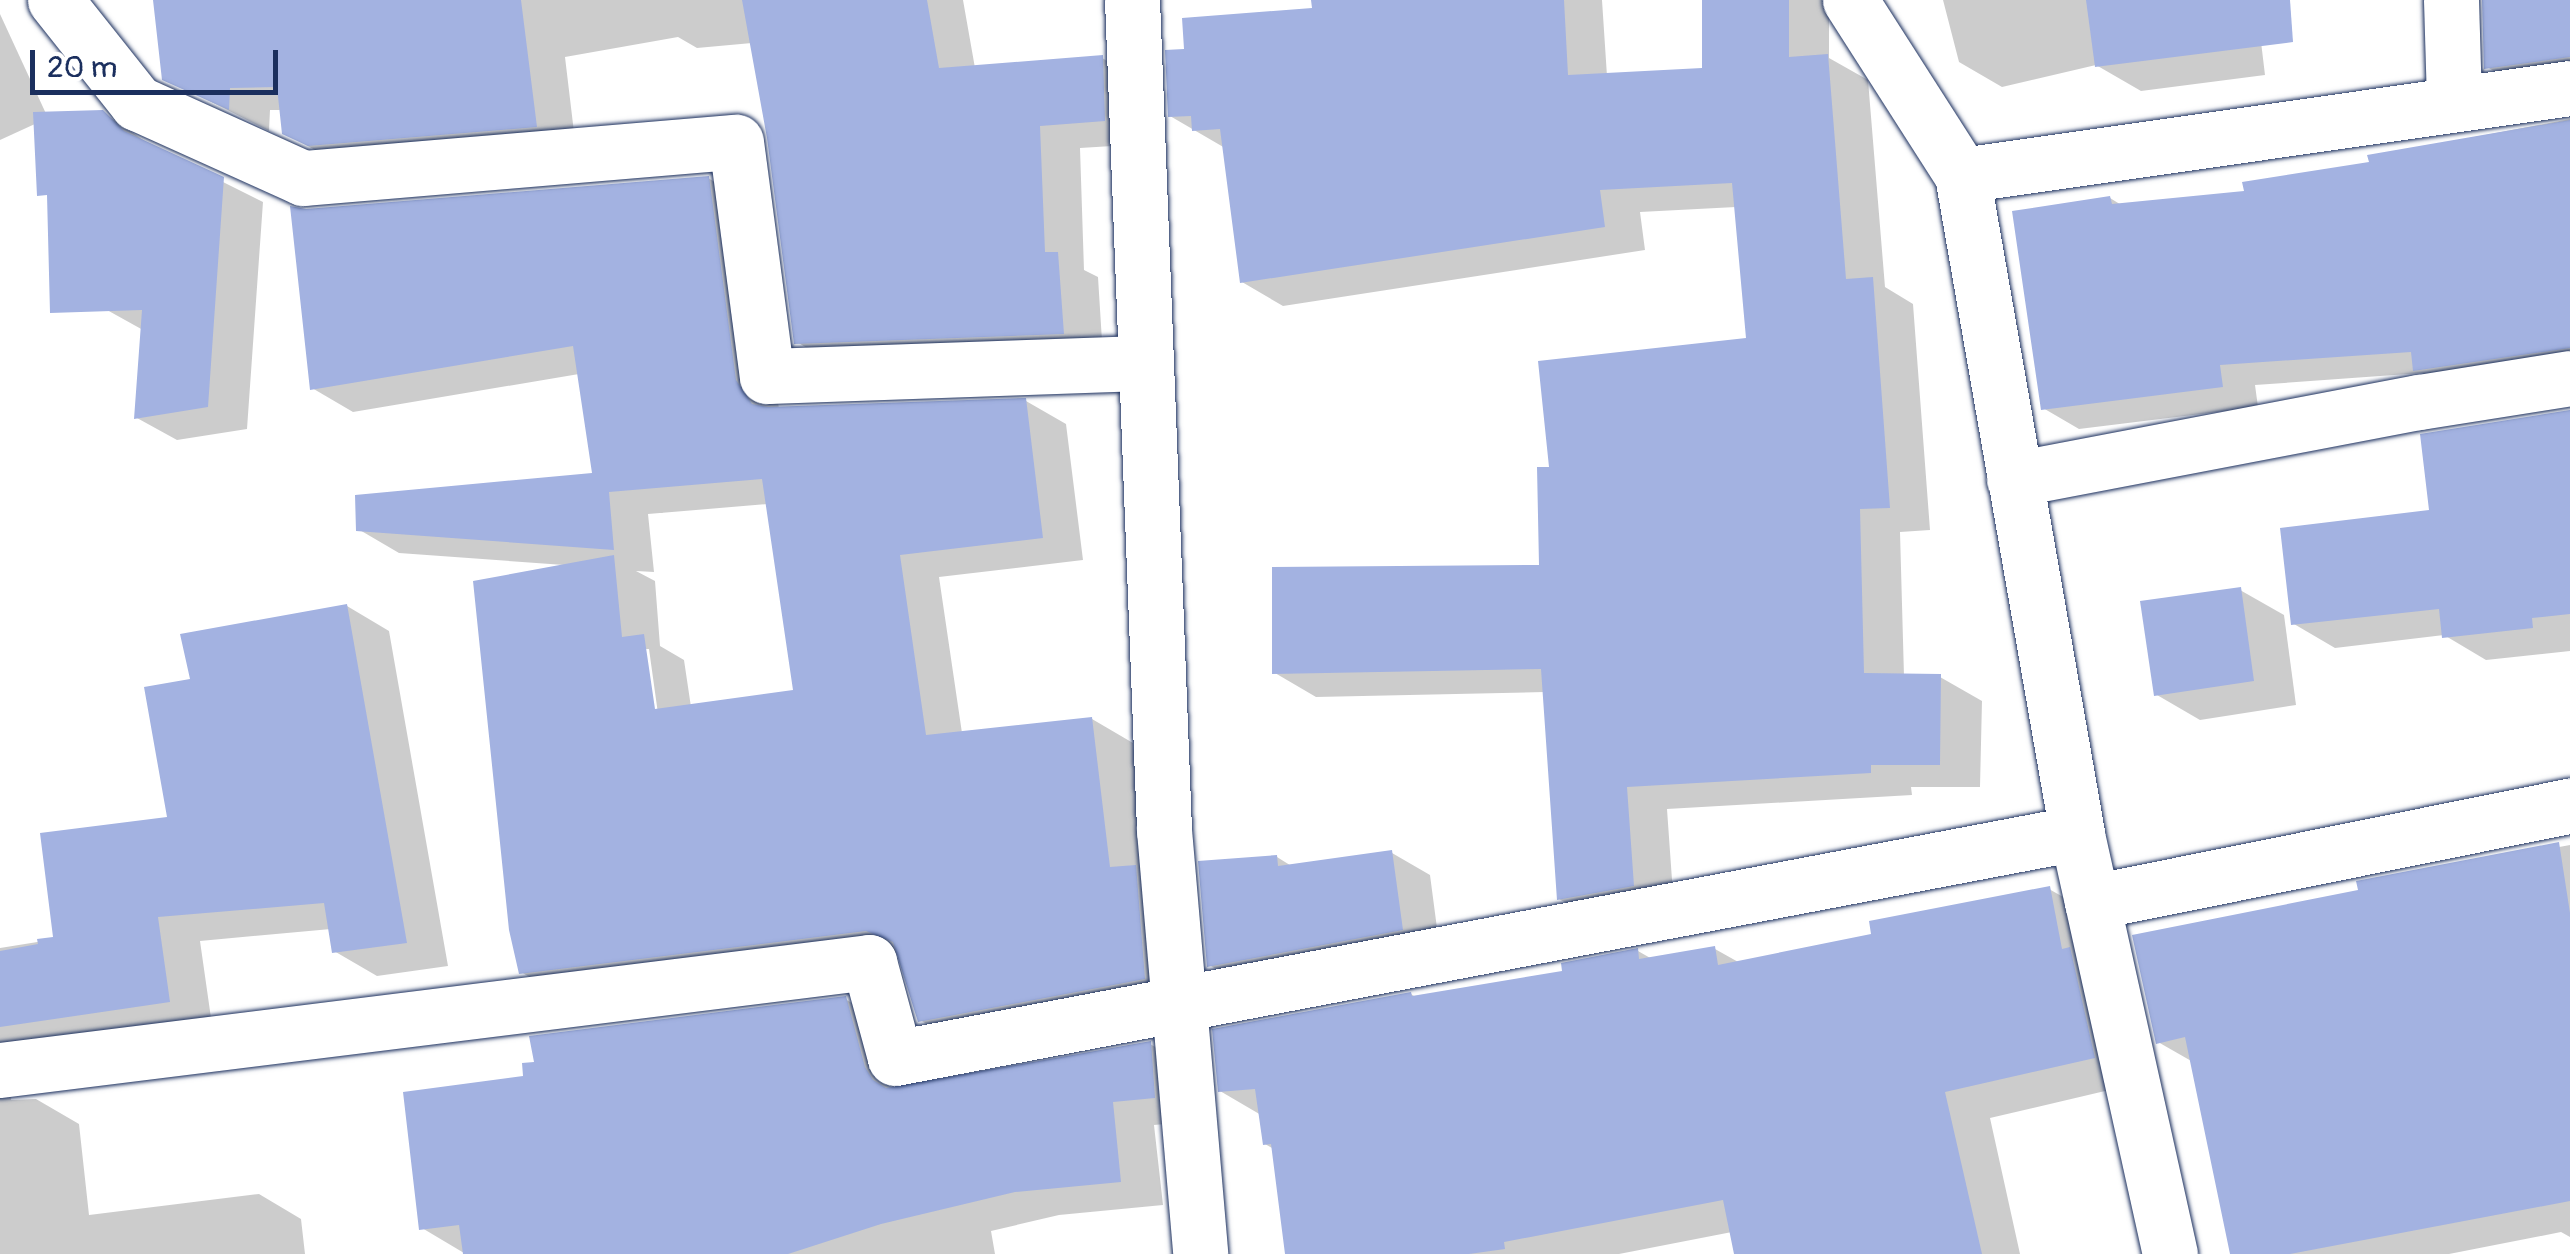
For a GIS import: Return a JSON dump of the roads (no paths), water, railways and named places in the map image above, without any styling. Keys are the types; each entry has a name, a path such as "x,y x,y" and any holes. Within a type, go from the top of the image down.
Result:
{"street":[{"path":"55,0 136,103 303,178 736,142 767,376 1143,364"},
{"path":"1132,0 1143,364 1164,830 1200,1254"},
{"path":"1850,0 1962,175 2077,833 2165,1253"},
{"path":"2451,0 2454,103"},
{"path":"1962,175 2570,88"},
{"path":"2014,480 2419,402 2570,378"},
{"path":"2092,902 2570,806"},
{"path":"0,1070 869,962 895,1058 2077,833"}]}
